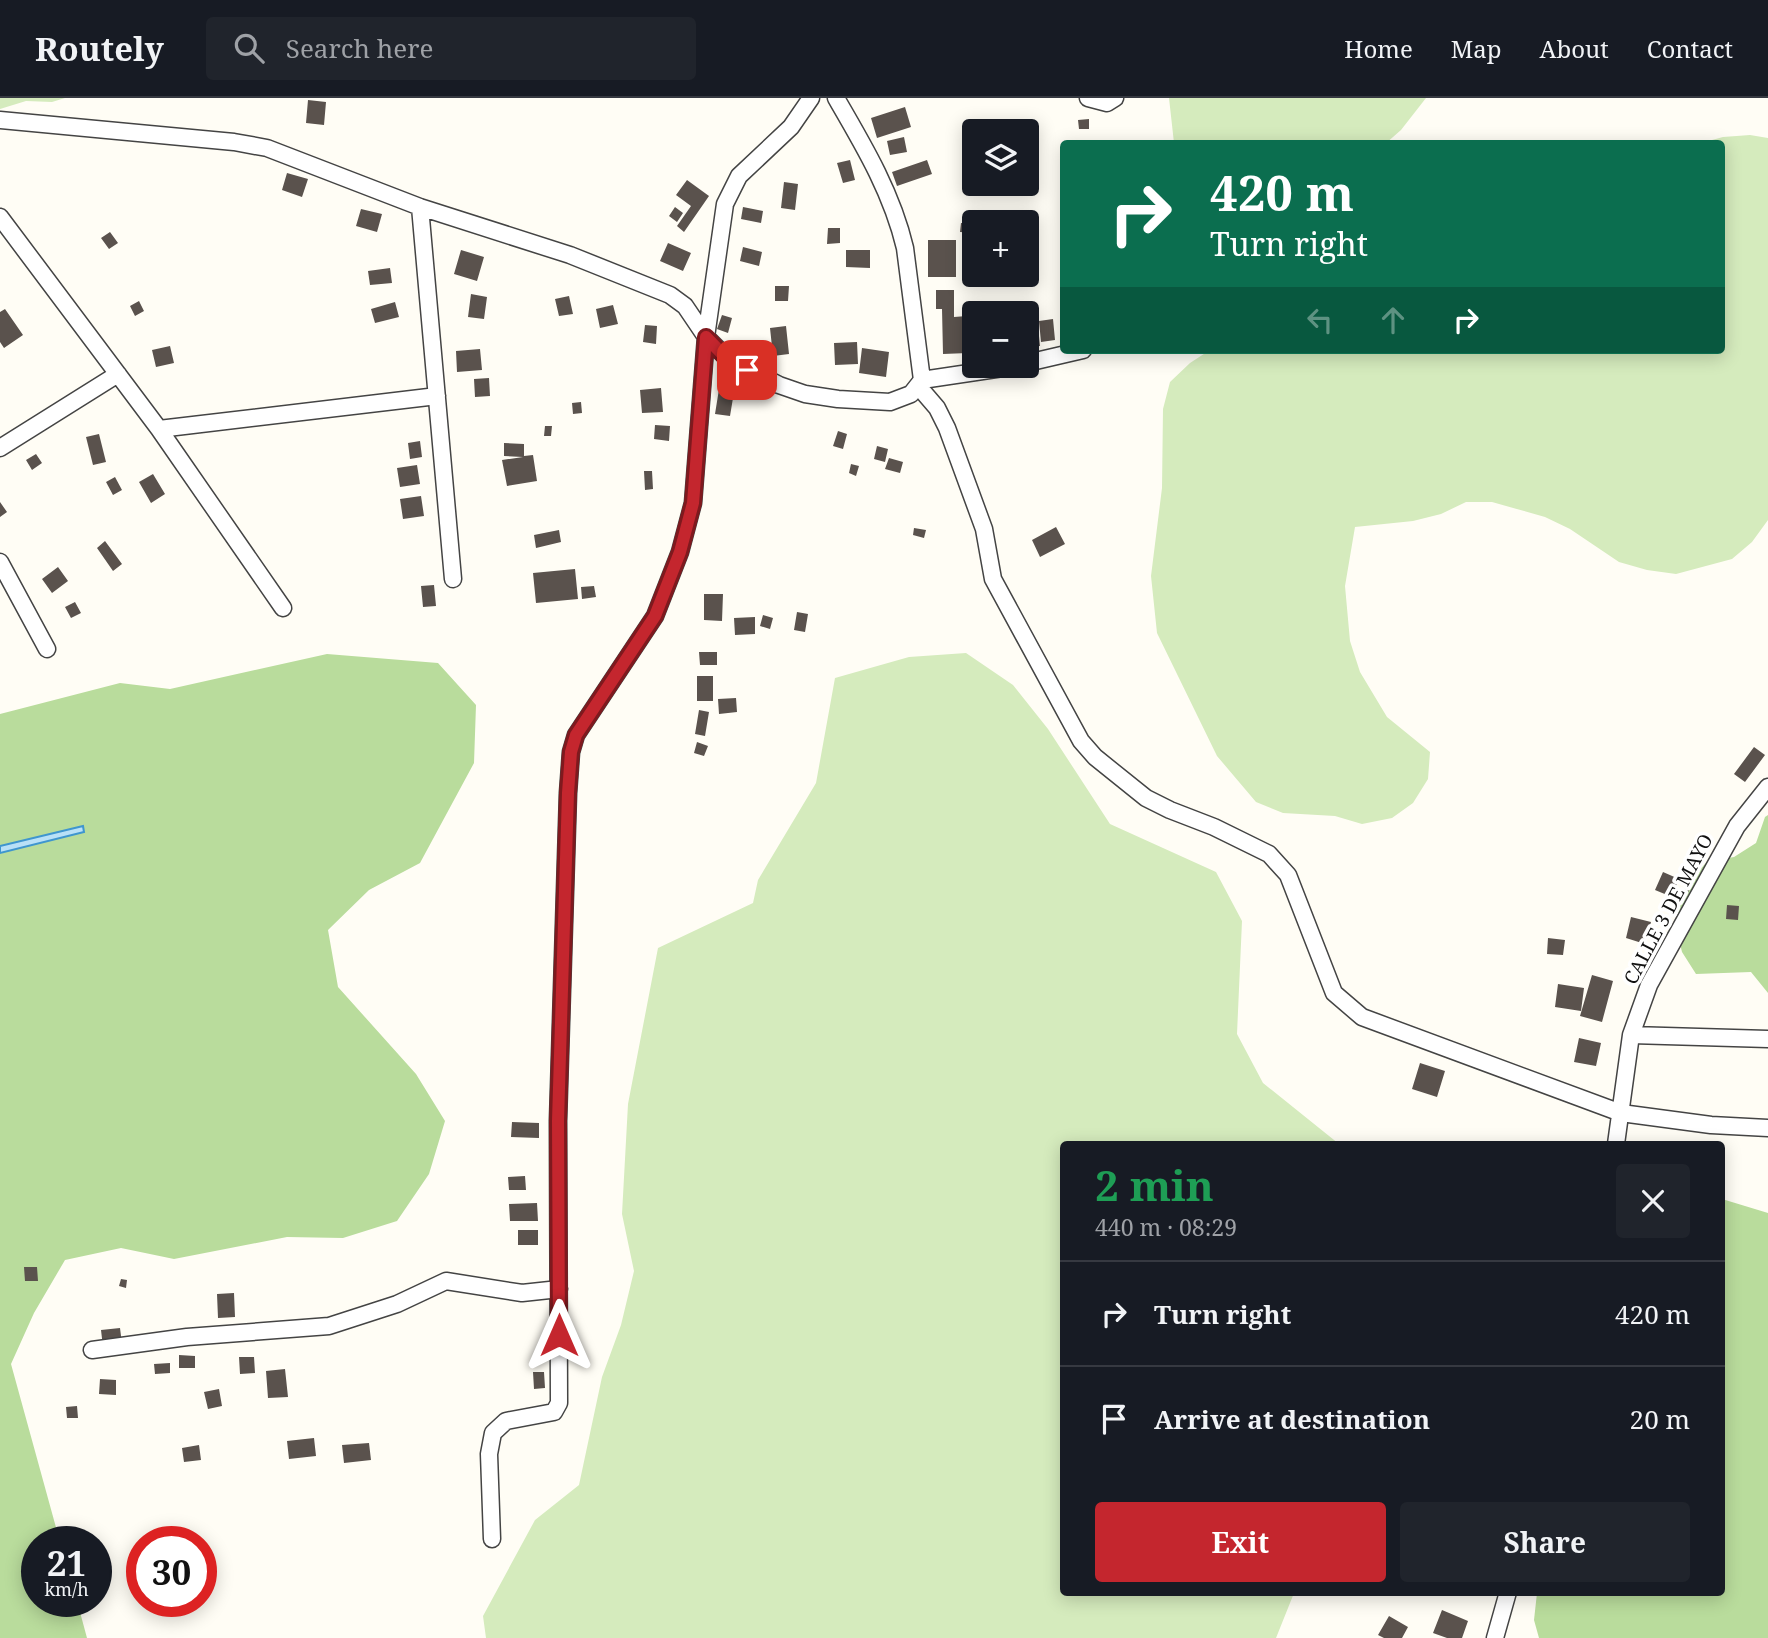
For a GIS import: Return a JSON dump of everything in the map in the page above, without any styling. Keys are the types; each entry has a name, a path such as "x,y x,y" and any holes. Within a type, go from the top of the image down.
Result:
{"street":[{"path":"492,1539 489,1454 493,1433 506,1421 554,1412 559,1404 558,1121 571,752 576,735 655,616 680,552 693,503 706,337 725,204 739,176 791,127 811,98"},
{"path":"836,98 881,177 900,227 905,248 920,383 937,408 952,439 984,529 993,579 1059,697 1070,724 1095,757 1146,797 1269,854 1288,875 1334,993 1362,1017 1621,1113 1711,1125 1768,1128"},
{"path":"1088,98 1108,103 1115,98"},
{"path":"0,120 234,142 267,148 420,207 570,255 670,295 685,306 706,337 727,359 805,394 838,400 890,402 902,399 920,383 962,376"},
{"path":"420,207 453,579"},
{"path":"0,217 159,429 283,608"},
{"path":"1039,360 1066,354"},
{"path":"0,448 118,374"},
{"path":"159,429 437,396"},
{"path":"0,562 47,649"},
{"name":"CALLE 3 DE MAYO","path":"1616,1141 1631,1035 1648,985 1737,827 1768,787"},
{"path":"1631,1035 1768,1039"},
{"path":"92,1350 187,1337 329,1326 397,1304 446,1281 522,1293 559,1289"},
{"path":"1495,1638 1507,1596"}],"green space":[{"path":"0,98 65,98 52,102 26,101 0,109"},
{"path":"1169,98 1426,98 1390,140 1174,140"},
{"path":"1750,135 1768,138 1768,520 1752,542 1732,559 1676,574 1619,562 1570,529 1545,517 1492,502 1466,502 1441,514 1413,521 1355,527 1345,586 1350,641 1360,672 1387,717 1430,752 1428,779 1413,803 1392,818 1362,824 1335,816 1283,813 1256,802 1217,756 1157,633 1151,576 1162,488 1163,409 1170,382 1204,354 1725,354 1725,140 1712,140"},
{"path":"966,653 1013,685 1048,729 1110,824 1216,872 1242,921 1237,1034 1263,1083 1335,1141 1060,1141 1060,1596 1293,1596 1276,1638 486,1638 483,1616 535,1520 579,1485 602,1377 621,1325 634,1271 622,1214 628,1104 658,948 753,903 758,880 816,783 835,678 909,657"},
{"path":"327,654 438,663 476,705 474,763 420,863 369,890 328,930 338,987 416,1074 445,1121 429,1174 397,1221 343,1238 287,1237 174,1259 121,1248 65,1260 34,1313 11,1364 56,1526 21,1526 21,1617 81,1617 87,1638 0,1638 0,714 120,683 170,689"},
{"path":"1768,815 1768,993 1751,972 1696,974 1682,952 1676,927 1680,899 1689,880 1707,862 1734,857 1756,843"},
{"path":"1725,1200 1768,1213 1768,1638 1539,1638 1534,1620 1537,1596 1725,1596"}],"water":[{"path":"83,826 84,832 0,853 0,846"}],"building":[{"path":"308,100 326,102 324,125 306,123"},
{"path":"905,107 911,127 877,138 871,118"},
{"path":"1089,119 1089,129 1079,129 1078,120"},
{"path":"904,137 907,152 890,155 887,141"},
{"path":"850,160 855,180 843,183 837,163"},
{"path":"927,160 932,174 897,186 892,172"},
{"path":"287,173 308,179 302,197 282,190"},
{"path":"687,180 709,196 684,232 677,226 691,206 676,195"},
{"path":"784,182 798,184 795,210 781,208"},
{"path":"675,207 683,213 677,222 669,216"},
{"path":"743,207 763,211 761,223 741,219"},
{"path":"361,209 382,214 377,232 356,226"},
{"path":"828,228 840,228 840,243 827,244"},
{"path":"110,232 118,243 109,249 101,238"},
{"path":"928,240 956,240 956,277 928,277"},
{"path":"668,243 691,253 683,271 660,261"},
{"path":"743,247 762,252 759,266 740,261"},
{"path":"461,250 484,257 477,281 454,274"},
{"path":"846,250 870,250 870,268 846,267"},
{"path":"390,268 392,283 370,285 368,271"},
{"path":"775,286 789,286 788,301 775,301"},
{"path":"936,290 954,290 954,317 962,316 962,353 943,354 942,309 936,309"},
{"path":"471,294 487,297 484,319 468,317"},
{"path":"569,296 573,314 559,316 555,299"},
{"path":"139,301 144,311 135,316 130,306"},
{"path":"395,302 399,317 375,323 371,309"},
{"path":"613,305 618,324 600,328 596,309"},
{"path":"5,309 23,335 4,348 0,342 0,312"},
{"path":"722,315 732,318 728,333 717,329"},
{"path":"1053,319 1055,340 1041,342 1039,321"},
{"path":"645,325 657,326 656,344 643,342"},
{"path":"786,326 789,354 773,356 770,328"},
{"path":"857,342 858,364 835,365 834,343"},
{"path":"170,346 174,363 156,367 152,350"},
{"path":"862,348 889,352 886,377 859,373"},
{"path":"480,349 482,370 457,372 456,351"},
{"path":"489,378 490,396 475,397 474,379"},
{"path":"720,383 735,386 730,416 715,414"},
{"path":"661,388 663,412 642,413 640,390"},
{"path":"581,402 582,413 573,414 572,403"},
{"path":"655,425 670,426 669,441 654,439"},
{"path":"545,426 552,426 551,436 544,436"},
{"path":"838,431 847,434 843,449 833,446"},
{"path":"99,434 106,462 93,465 86,437"},
{"path":"420,441 422,457 410,459 408,443"},
{"path":"504,443 524,444 524,456 533,455 537,481 507,486 502,460 523,457 504,456"},
{"path":"877,446 888,449 885,462 874,459"},
{"path":"36,454 42,463 32,470 26,460"},
{"path":"889,458 903,462 900,473 885,469"},
{"path":"851,464 859,466 856,476 849,473"},
{"path":"417,465 420,484 400,487 397,468"},
{"path":"644,471 652,471 653,489 645,490"},
{"path":"153,474 165,494 151,503 139,482"},
{"path":"115,477 122,490 113,495 106,482"},
{"path":"421,496 424,516 403,519 400,499"},
{"path":"0,502 7,512 0,517"},
{"path":"1056,527 1065,544 1040,557 1032,540"},
{"path":"914,528 926,530 924,538 913,535"},
{"path":"559,530 561,542 536,548 534,535"},
{"path":"105,541 122,564 113,571 97,548"},
{"path":"58,567 68,581 52,593 42,579"},
{"path":"575,569 578,599 536,603 533,573"},
{"path":"434,585 436,606 423,607 421,586"},
{"path":"594,586 596,597 582,599 581,587"},
{"path":"704,594 723,594 722,621 704,620"},
{"path":"75,602 81,613 71,618 65,607"},
{"path":"797,612 808,614 805,632 794,630"},
{"path":"763,615 773,618 770,629 760,626"},
{"path":"755,617 755,634 735,635 734,618"},
{"path":"699,652 717,652 717,665 700,665"},
{"path":"697,676 713,676 713,701 697,701"},
{"path":"736,698 737,712 719,714 718,699"},
{"path":"699,710 709,712 705,736 695,734"},
{"path":"697,742 708,746 704,756 694,753"},
{"path":"1754,747 1765,755 1745,782 1734,774"},
{"path":"1663,872 1679,879 1672,897 1655,890"},
{"path":"1689,880 1693,882 1684,901 1680,899"},
{"path":"1727,905 1739,906 1738,920 1726,919"},
{"path":"1631,917 1651,922 1645,944 1626,938"},
{"path":"1548,938 1565,940 1563,955 1547,954"},
{"path":"1592,975 1613,981 1602,1022 1580,1016"},
{"path":"1558,984 1584,988 1581,1011 1555,1007"},
{"path":"1579,1038 1601,1043 1596,1066 1574,1062"},
{"path":"1420,1063 1445,1071 1437,1097 1412,1089"},
{"path":"512,1122 539,1123 539,1138 511,1137"},
{"path":"525,1176 526,1190 509,1190 508,1177"},
{"path":"537,1203 538,1221 510,1221 509,1204"},
{"path":"518,1230 538,1230 538,1245 518,1245"},
{"path":"24,1267 37,1267 38,1281 25,1281"},
{"path":"121,1279 127,1280 126,1288 119,1286"},
{"path":"234,1293 235,1317 218,1318 217,1294"},
{"path":"120,1328 122,1344 103,1347 101,1330"},
{"path":"179,1355 195,1356 195,1368 179,1368"},
{"path":"239,1357 254,1357 255,1373 240,1374"},
{"path":"170,1363 170,1373 155,1374 154,1364"},
{"path":"285,1369 288,1397 268,1398 266,1371"},
{"path":"533,1372 544,1372 545,1388 534,1389"},
{"path":"100,1379 116,1380 116,1395 99,1394"},
{"path":"219,1389 222,1406 208,1409 204,1392"},
{"path":"77,1406 78,1418 67,1418 66,1407"},
{"path":"314,1438 316,1456 289,1459 287,1441"},
{"path":"369,1443 371,1460 344,1463 342,1445"},
{"path":"199,1445 201,1460 184,1462 182,1448"},
{"path":"1442,1610 1468,1621 1462,1638 1447,1638 1433,1633"},
{"path":"1389,1616 1408,1627 1402,1638 1384,1638 1378,1635"}],"route":[{"path":"559,1335 558,1121 571,752 576,735 655,616 680,552 693,503 706,337 727,359 747,370"}]}
